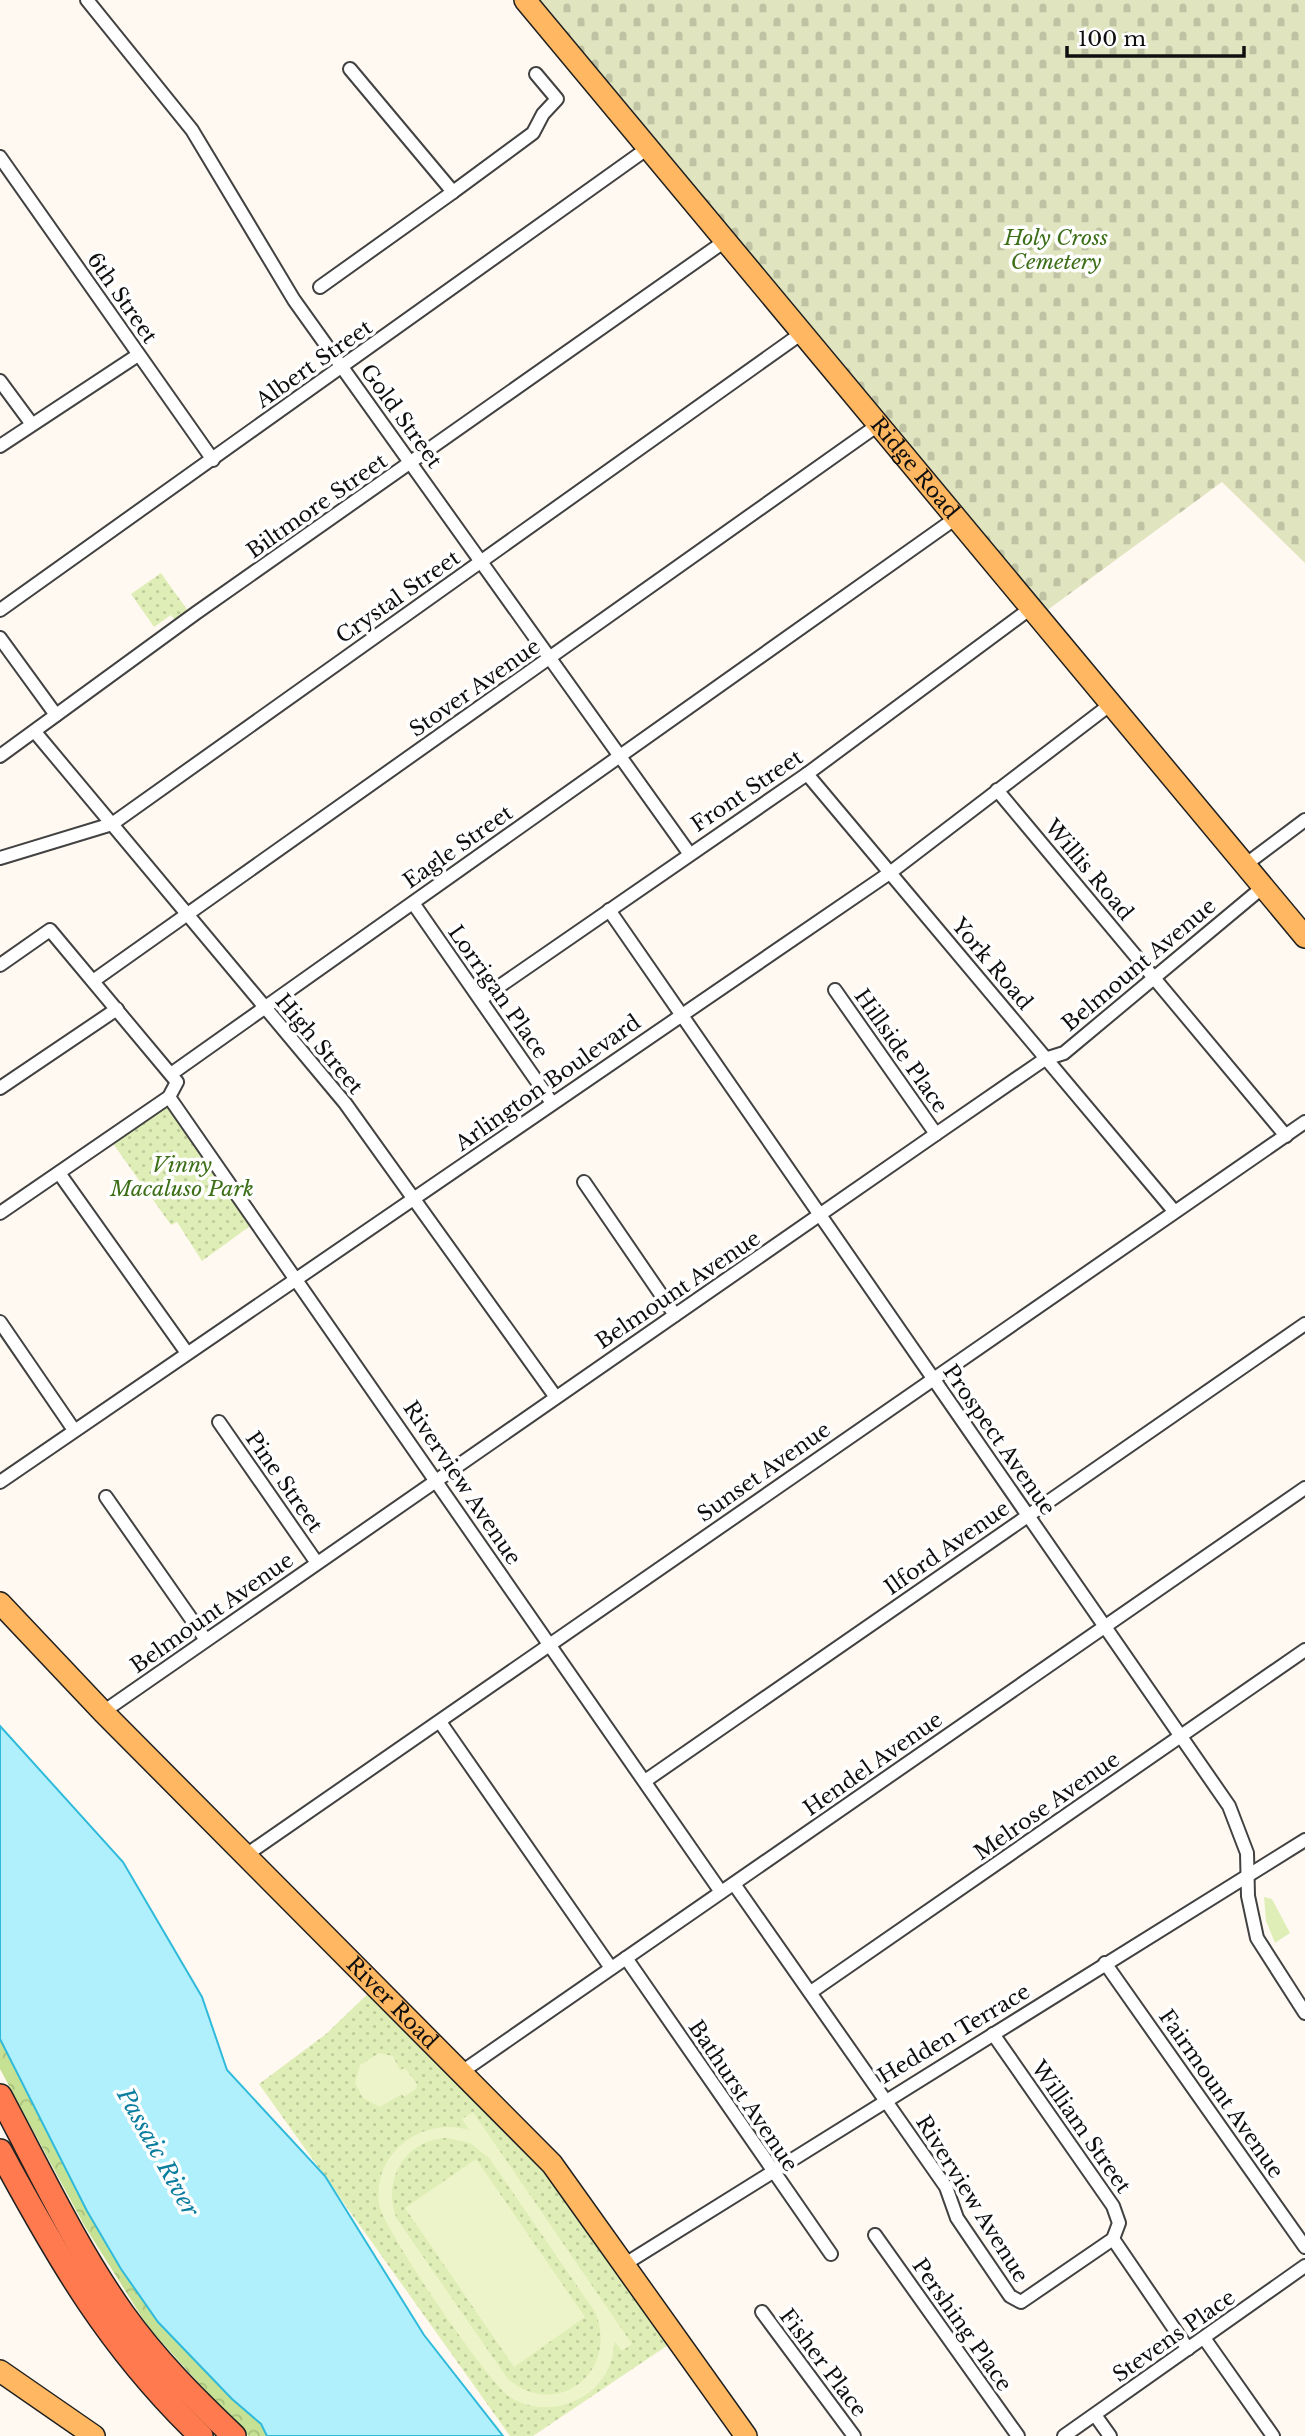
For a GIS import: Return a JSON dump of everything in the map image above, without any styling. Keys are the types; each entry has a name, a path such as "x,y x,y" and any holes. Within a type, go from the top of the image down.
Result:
{"highway":[{"path":"0,2096 79,2245 125,2316 179,2382 234,2436"},
{"path":"0,2151 80,2294 133,2365 201,2436"}],"main road":[{"name":"Ridge Road","path":"525,0 1305,937"},
{"name":"River Road","path":"0,1603 103,1712 463,2071 552,2164 746,2436"},
{"path":"0,2371 94,2436"}],"street":[{"name":"Gold Street","path":"87,0 192,130 294,300 690,853"},
{"path":"350,69 453,192"},
{"path":"320,287 533,133 543,114 557,99 536,75"},
{"name":"Albert Street","path":"0,610 648,148"},
{"name":"6th Street","path":"1,160 213,460"},
{"name":"Biltmore Street","path":"0,756 196,613 412,464 725,241"},
{"name":"Crystal Street","path":"0,858 112,824 802,333"},
{"path":"0,446 31,423 138,355"},
{"path":"0,381 31,423"},
{"name":"Stover Avenue","path":"93,981 878,425"},
{"name":"Eagle Street","path":"171,1074 956,518"},
{"name":"Front Street","path":"481,999 807,774 1031,608"},
{"path":"2,643 57,715"},
{"name":"Arlington Boulevard","path":"0,1482 891,872 1111,704"},
{"name":"High Street","path":"35,732 263,1009 345,1103 555,1396"},
{"name":"York Road","path":"807,774 1174,1211"},
{"name":"Willis Road","path":"997,790 1286,1136"},
{"path":"1245,865 1305,820"},
{"name":"Belmount Avenue","path":"103,1712 555,1396 1045,1059 1064,1053 1263,887"},
{"name":"Lorrigan Place","path":"413,903 552,1103"},
{"name":"Prospect Avenue","path":"609,910 1229,1806 1241,1830 1247,1853 1246,1876 1257,1938 1267,1958 1305,2013"},
{"path":"0,965 50,930 177,1082 169,1097 0,1213"},
{"name":"Hillside Place","path":"835,990 936,1134"},
{"path":"0,1088 117,1009"},
{"name":"Riverview Avenue","path":"169,1097 722,1892"},
{"name":"Sunset Avenue","path":"246,1855 1305,1122"},
{"path":"59,1172 187,1353"},
{"path":"584,1182 675,1315"},
{"path":"0,1322 74,1430"},
{"name":"Ilford Avenue","path":"645,1781 1305,1324"},
{"name":"Pine Street","path":"219,1422 317,1563"},
{"name":"Hendel Avenue","path":"463,2071 1305,1488"},
{"path":"106,1497 206,1640"},
{"name":"Melrose Avenue","path":"811,1993 1305,1650"},
{"path":"440,1722 611,1968"},
{"name":"Hedden Terrace","path":"625,2264 885,2099 993,2035 1305,1840"},
{"name":"Riverview Avenue","path":"734,1884 946,2187 957,2218 1013,2299 1021,2302 1113,2239"},
{"name":"Bathurst Avenue","path":"626,1958 770,2171 831,2254"},
{"name":"Fairmount Avenue","path":"1105,1963 1305,2247"},
{"name":"William Street","path":"993,2035 1118,2214 1118,2230 1113,2239"},
{"name":"Pershing Place","path":"875,2235 1018,2436"},
{"path":"1113,2239 1188,2349"},
{"name":"Stevens Place","path":"1064,2436 1305,2266"},
{"name":"Fisher Place","path":"762,2312 854,2436"},
{"path":"1204,2337 1273,2436"},
{"path":"1095,2415 1110,2436"}],"green space":[{"name":"Holy Cross Cemetery","path":"525,0 1305,0 1305,563 1222,482 1038,617"},
{"path":"161,573 188,611 175,620 171,615 154,627 131,594"},
{"name":"Vinny Macaluso Park","path":"169,1097 257,1221 202,1261 177,1222 171,1225 109,1138"},
{"path":"1264,1897 1272,1899 1290,1933 1275,1943 1266,1921"},
{"path":"376,1986 523,2132 677,2339 533,2436 510,2436 259,2084 326,2034"},
{"path":"0,2039 232,2399 261,2424 267,2436 249,2436 243,2432 148,2327 84,2225 0,2069"},
{"path":"379,2053 393,2056 400,2070 405,2068 417,2084 416,2089 404,2097 402,2094 380,2107 363,2098 355,2083 360,2065"},
{"path":"473,2112 632,2344 622,2351 614,2341 612,2358 605,2374 595,2388 572,2402 554,2407 536,2407 518,2402 498,2386 416,2272 379,2204 379,2186 392,2154 418,2134 434,2128 469,2130 462,2119","holes":["447,2138 470,2143 489,2158 595,2312 600,2334 599,2353 591,2370 579,2383 564,2392 546,2395 527,2391 508,2379 397,2219 392,2190 400,2165 409,2154 432,2140"]},
{"path":"476,2159 585,2317 514,2367 405,2208"}],"water":[{"name":"Passaic River","path":"0,1726 123,1862 202,1997 227,2070 325,2176 424,2335 503,2436 267,2436 261,2424 232,2399 158,2322 121,2269 87,2211 0,2039"}]}
